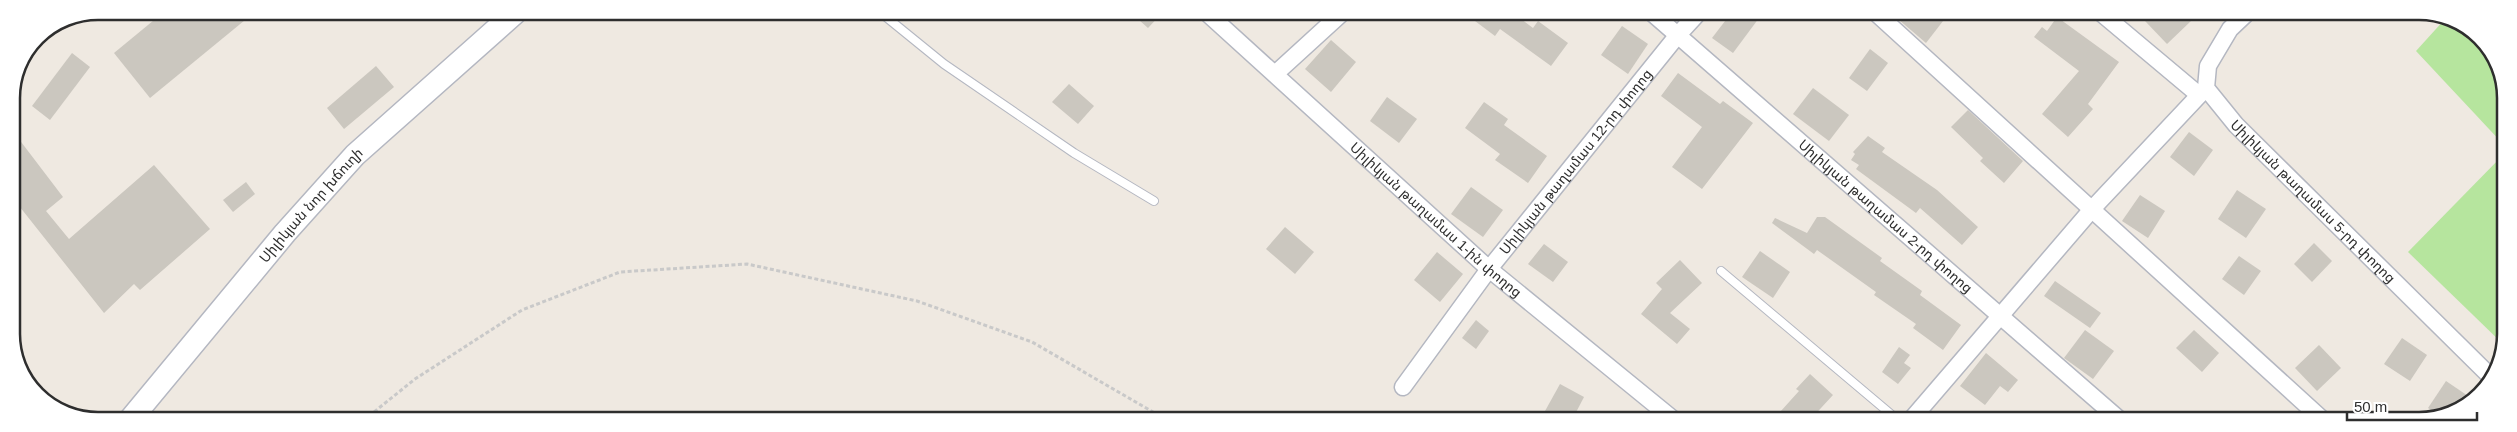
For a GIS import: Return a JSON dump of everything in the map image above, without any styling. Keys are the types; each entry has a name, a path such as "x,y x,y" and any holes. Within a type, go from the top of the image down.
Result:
{"main road":[{"name":"Սիլիկյան նոր խճուղի","path":"137,412 285,233 355,155 506,20"}],"street":[{"name":"Սիլիկյան թաղամաս 1-ին փողոց","path":"1215,20 1489,269 1664,412"},
{"path":"1275,74 1334,20"},
{"name":"Սիլիկյան թաղամաս 2-րդ փողոց","path":"1659,20 2111,412"},
{"name":"Սիլիկյան թաղամաս 12-րդ փողոց","path":"1403,387 1489,269 1676,36 1691,20"},
{"path":"1885,20 2314,412"},
{"name":"Սիլիկյան թաղամաս 5-րդ փողոց","path":"2110,20 2203,92 2486,372"},
{"path":"1918,412 2093,208 2203,92 2208,66 2230,30 2240,20"}],"lane":[{"path":"890,20 944,64 1074,153 1154,201"},
{"path":"1721,271 1888,412"}],"path":[{"path":"374,412 415,379 522,310 620,272 747,264 916,301 1032,342 1153,412"}],"green space":[{"path":"2441,24 2462,33 2474,43 2484,55 2493,73 2497,98 2497,138 2416,51"},
{"path":"2497,161 2497,338 2408,252"}],"building":[{"path":"154,20 245,20 150,98 114,53"},
{"path":"1139,20 1156,20 1148,28"},
{"path":"1474,20 1522,20 1533,28 1538,21 1568,43 1551,66 1500,29 1495,36"},
{"path":"1726,20 1758,20 1733,53 1712,38"},
{"path":"1899,20 1944,20 1926,43"},
{"path":"2055,20 2061,20 2119,62 2088,104 2093,109 2068,137 2042,114 2079,71 2034,37 2042,27 2047,31"},
{"path":"2190,20 2191,21 2167,44 2145,21"},
{"path":"1622,26 1648,44 1628,74 1601,55"},
{"path":"1331,40 1356,62 1331,92 1305,69"},
{"path":"1870,49 1888,63 1867,91 1849,78"},
{"path":"72,53 90,67 50,120 32,106"},
{"path":"376,66 394,87 344,129 327,108"},
{"path":"1678,73 1720,104 1723,101 1753,123 1702,189 1672,167 1702,127 1661,96"},
{"path":"1069,84 1094,106 1078,124 1052,102"},
{"path":"1813,88 1849,115 1829,141 1793,114"},
{"path":"1387,97 1417,119 1399,143 1370,121"},
{"path":"1484,102 1508,119 1504,125 1547,156 1528,183 1495,160 1500,154 1465,128"},
{"path":"1968,110 2023,161 2004,183 1980,161 1983,158 1951,127"},
{"path":"2189,132 2213,150 2194,176 2170,157"},
{"path":"1868,136 1885,148 1882,152 1937,190 1978,227 1962,245 1920,208 1916,213 1856,169 1859,165 1851,160 1855,154 1853,152"},
{"path":"20,141 63,197 46,211 69,239 154,165 210,229 140,290 134,284 104,313 20,207"},
{"path":"246,182 255,194 233,212 223,200"},
{"path":"1471,187 1503,210 1483,237 1451,214"},
{"path":"2237,190 2266,209 2246,238 2218,219"},
{"path":"2140,195 2165,211 2148,238 2122,221"},
{"path":"1817,217 1825,217 1882,258 1880,261 1922,291 1920,295 1961,325 1943,350 1913,328 1916,324 1874,295 1876,292 1817,250 1814,254 1772,223 1775,218 1807,233"},
{"path":"1285,227 1314,252 1295,274 1266,249"},
{"path":"2314,243 2332,261 2312,282 2294,264"},
{"path":"1544,244 1568,262 1553,282 1528,264"},
{"path":"1760,251 1790,272 1773,298 1742,277"},
{"path":"1437,252 1463,274 1440,302 1414,280"},
{"path":"2239,256 2261,271 2244,295 2222,279"},
{"path":"1680,260 1702,283 1670,313 1690,329 1677,344 1641,314 1662,289 1656,283"},
{"path":"2055,281 2101,313 2090,328 2044,296"},
{"path":"1476,320 1489,331 1476,349 1462,338"},
{"path":"2085,330 2114,351 2093,379 2064,358"},
{"path":"2194,330 2219,353 2202,372 2176,348"},
{"path":"2402,338 2427,355 2410,381 2384,364"},
{"path":"2319,345 2341,368 2317,391 2295,368"},
{"path":"1899,347 1910,355 1904,363 1911,368 1898,384 1882,372"},
{"path":"1986,353 2018,380 2008,392 2000,386 1985,405 1960,386"},
{"path":"1810,374 1833,395 1817,412 1780,412 1799,391 1796,389"},
{"path":"2446,381 2467,395 2449,406 2432,410 2428,408"},
{"path":"1560,384 1584,397 1576,412 1544,412"}]}
